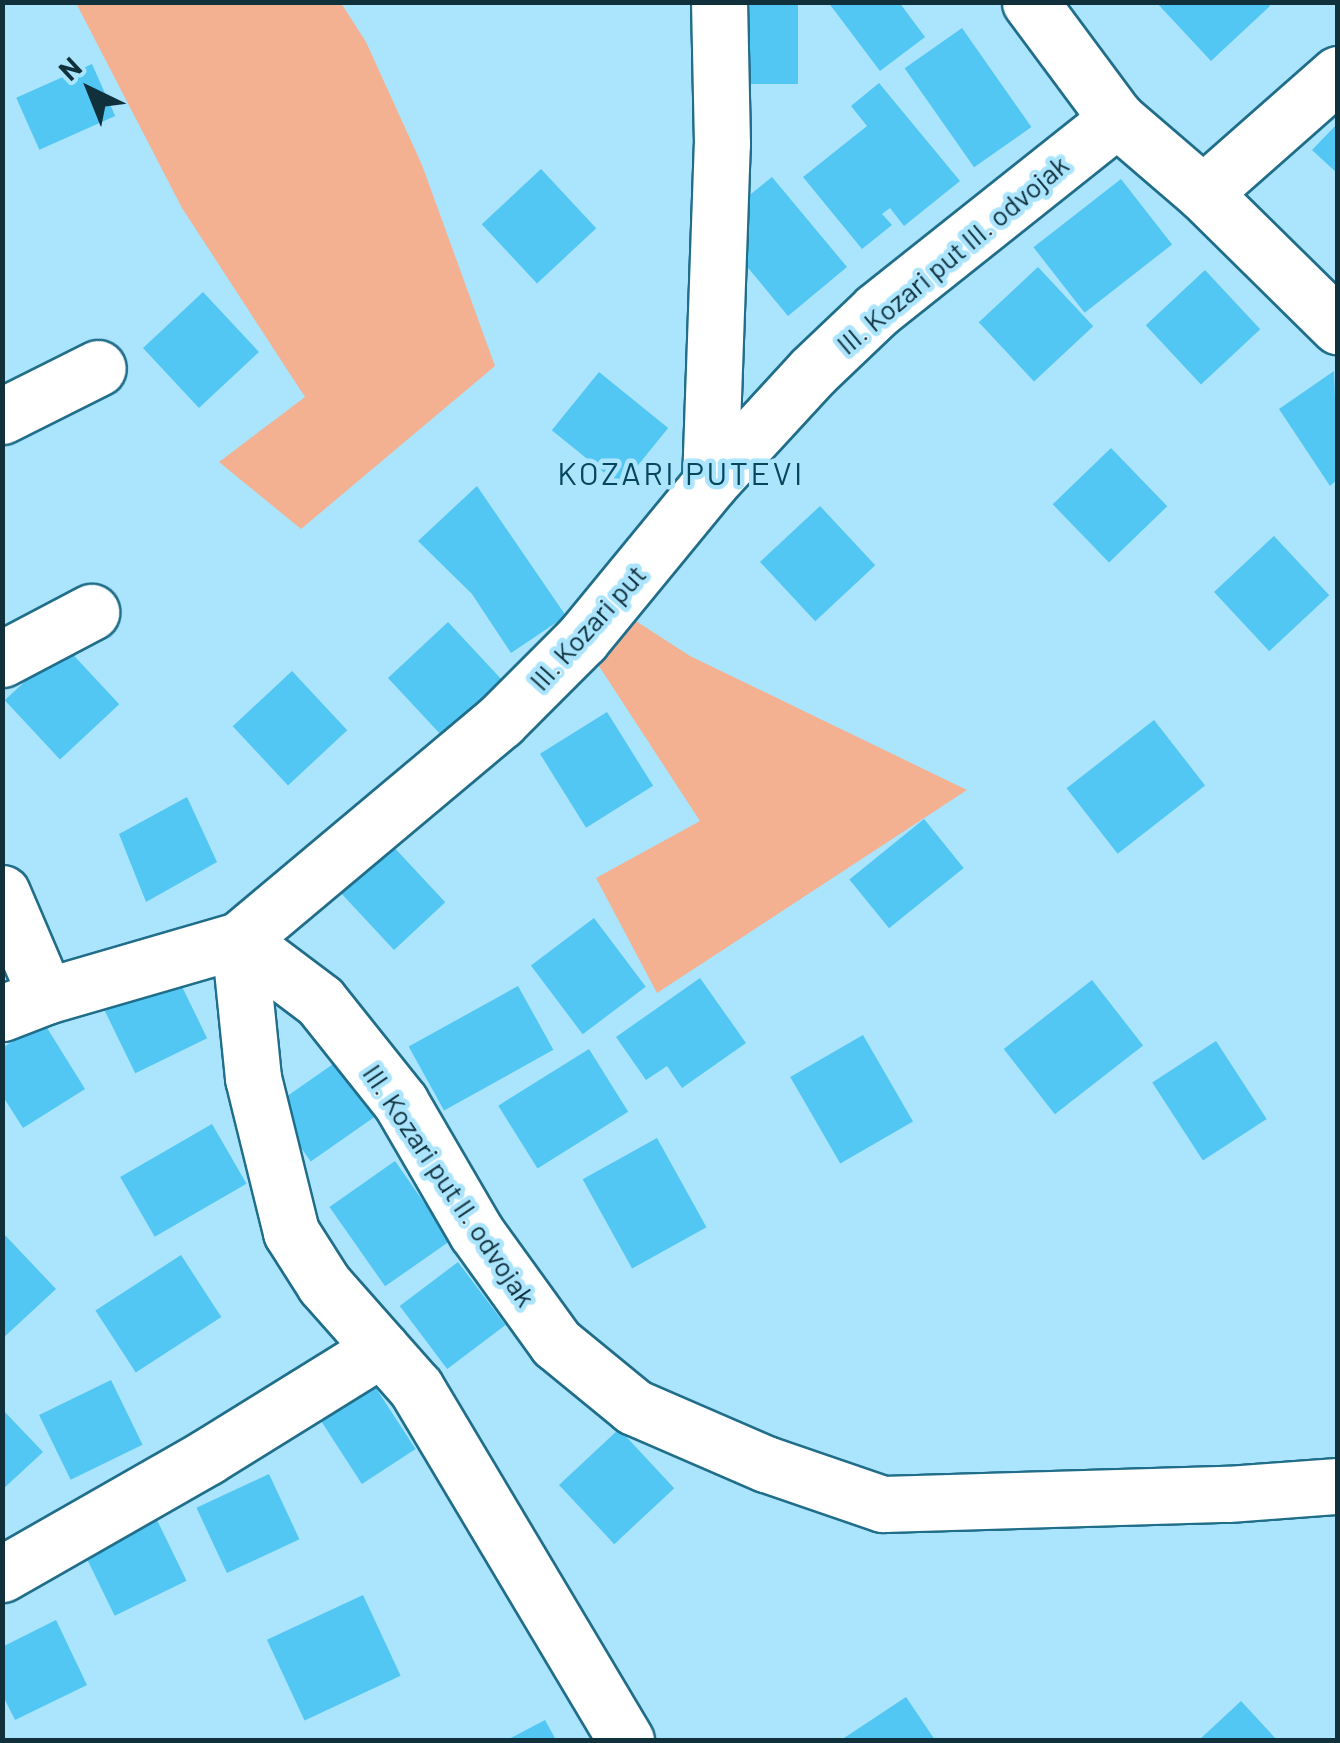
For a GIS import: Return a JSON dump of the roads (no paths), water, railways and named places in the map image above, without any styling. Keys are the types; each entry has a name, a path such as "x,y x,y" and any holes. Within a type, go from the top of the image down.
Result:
{"street":[{"path":"710,484 722,144 719,2"},
{"path":"1030,2 1117,118 1203,193 1338,326"},
{"path":"1203,193 1338,74"},
{"name":"III. Kozari put III. odvojak","path":"710,484 813,372 877,310 1117,118"},
{"path":"2,416 98,368"},
{"name":"III. Kozari put","path":"2,893 24,1004 239,940 500,721 582,639 710,484"},
{"path":"2,659 91,612"},
{"path":"239,940 253,1078 291,1232 324,1284 416,1388 626,1740"},
{"name":"III. Kozari put II. odvojak","path":"239,940 320,1001 402,1103 476,1232 556,1342 634,1407 766,1464 882,1504 1228,1494 1338,1486"},
{"path":"2,1574 207,1457 382,1349"}],"district":[{"name":"KOZARI PUTEVI","path":"681,472"}]}
